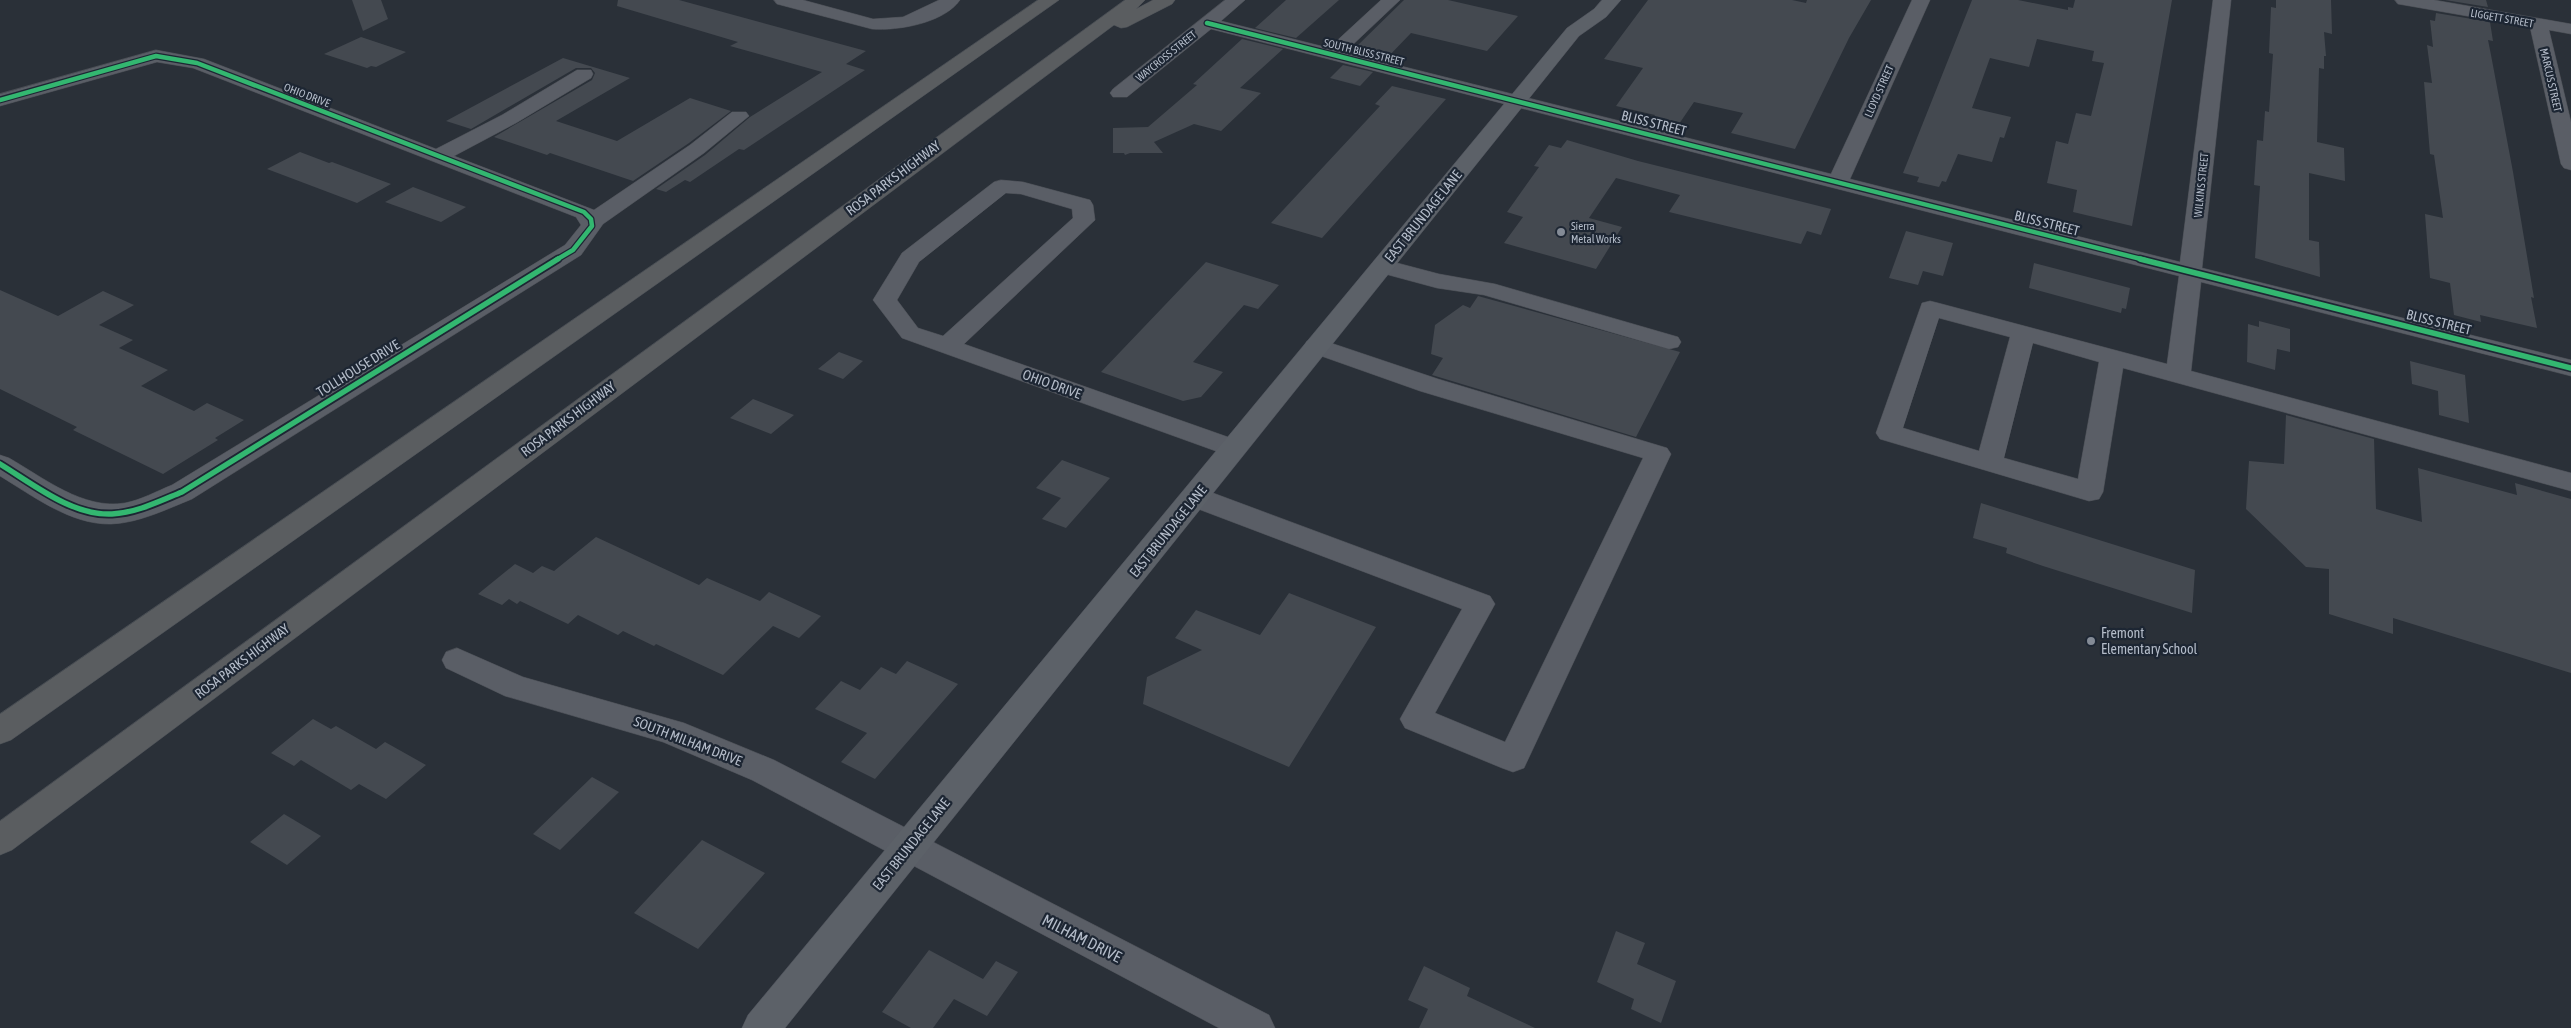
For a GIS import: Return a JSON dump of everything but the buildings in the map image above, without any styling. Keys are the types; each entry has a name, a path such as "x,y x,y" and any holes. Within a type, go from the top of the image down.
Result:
{"highway":[{"name":"ROSA PARKS HIGHWAY","path":"0,840 1136,0"},
{"path":"1072,46 1166,0"},
{"path":"0,731 1042,5"}],"main road":[{"name":"EAST BRUNDAGE LANE","path":"761,1028 1573,32 1600,13 1612,0"},
{"name":"EAST BRUNDAGE LANE","path":"1573,32 1582,5"}],"street":[{"path":"783,0 872,24 899,25 922,18 951,0"},
{"name":"WAYCROSS STREET","path":"1120,93 1236,0"},
{"path":"1333,54 1391,0"},
{"name":"LLOYD STREET","path":"1838,183 1920,0"},
{"name":"WILKINS STREET","path":"2179,371 2222,0"},
{"name":"LIGGETT STREET","path":"2404,0 2571,29"},
{"name":"SOUTH BLISS STREET","path":"1207,23 1517,101"},
{"name":"MARCUS STREET","path":"2538,24 2571,164"},
{"name":"OHIO DRIVE","path":"0,100 156,56 197,62 437,157 584,212 592,224"},
{"path":"437,157 509,119 584,74"},
{"name":"BLISS STREET","path":"1517,101 2571,368"},
{"name":"TOLLHOUSE DRIVE","path":"0,464 86,512 104,515 126,513 190,487 573,250 592,224 697,149 739,116"},
{"name":"OHIO DRIVE","path":"947,346 1084,220 1082,205 1023,188 1001,186 910,258 885,300 910,333 1233,448"},
{"path":"1382,266 1437,281 1487,289 1669,342"},
{"path":"2112,359 2090,492 1889,433 1930,308 2112,359 2571,482"},
{"path":"1989,462 2023,334"},
{"path":"1195,497 1480,604 1416,719 1513,759 1658,454 1429,384 1316,346"},
{"name":"SOUTH MILHAM DRIVE","path":"457,660 516,687 632,719 706,745 763,770 908,847"},
{"name":"MILHAM DRIVE","path":"908,847 1256,1028"}],"cycle path":[{"path":"1207,23 2571,368"},
{"path":"0,100 156,56 197,63 584,212 591,219 592,226 573,250 182,492 127,512 111,514 95,512 61,500 0,464"}],"place":[{"name":"Sierra Metal Works","path":"1561,232"},
{"name":"Fremont Elementary School","path":"2091,641"}]}
